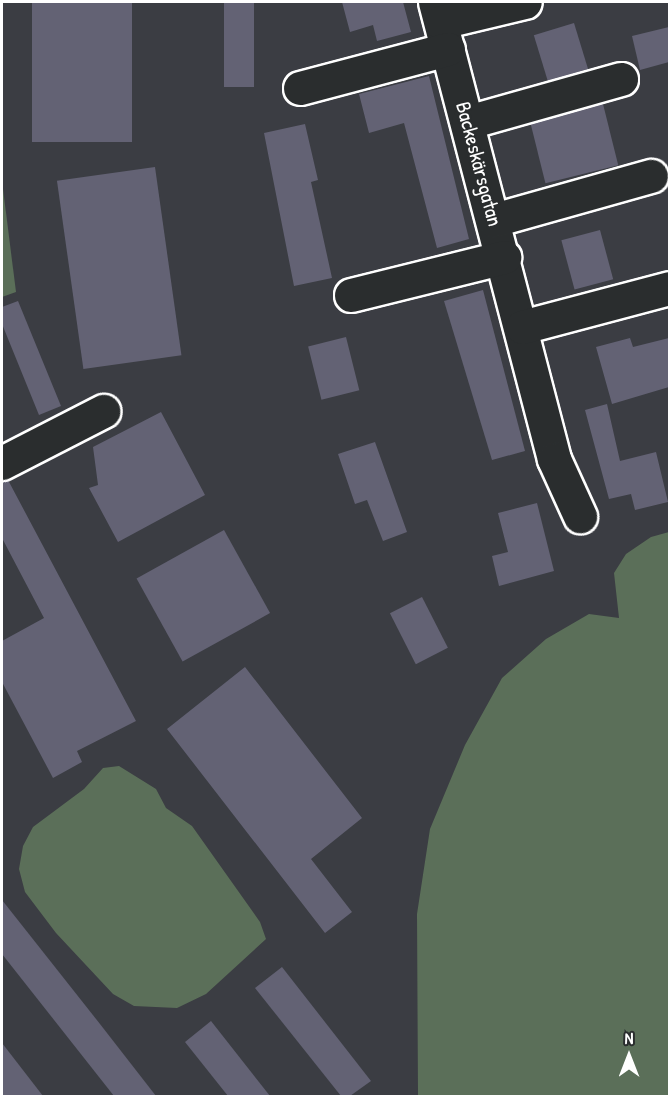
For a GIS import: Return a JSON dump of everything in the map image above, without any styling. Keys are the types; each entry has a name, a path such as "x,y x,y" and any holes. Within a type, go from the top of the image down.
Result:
{"street":[{"path":"300,88 441,24 525,2"},
{"name":"Backeskärsgatan","path":"441,24 504,257 554,459 580,516"},
{"path":"468,122 621,79"},
{"path":"494,220 651,176"},
{"path":"351,295 504,257"},
{"path":"522,327 669,288"},
{"path":"2,463 103,411"}],"green space":[{"path":"2,181 16,292 2,297"},
{"path":"669,532 669,1096 418,1096 417,914 430,829 465,745 502,678 546,639 589,614 619,618 614,573 626,554 651,537"},
{"path":"119,766 156,789 166,808 192,826 260,922 266,939 206,994 177,1008 134,1006 113,994 56,933 25,892 19,869 23,846 33,827 84,789 103,768"}],"building":[{"path":"32,2 132,2 132,142 32,142"},
{"path":"224,2 254,2 254,87 224,87"},
{"path":"342,2 403,2 411,32 377,41 373,25 350,32"},
{"path":"574,23 588,69 548,81 534,35"},
{"path":"669,27 669,62 640,70 632,36"},
{"path":"429,76 469,239 437,248 404,123 369,133 359,94"},
{"path":"603,104 618,165 545,183 530,122"},
{"path":"305,124 318,180 311,182 332,278 294,286 264,133"},
{"path":"155,167 181,355 83,369 57,181"},
{"path":"600,230 613,279 575,290 561,240"},
{"path":"483,290 525,451 492,460 444,301"},
{"path":"18,301 61,406 39,415 2,324 2,307"},
{"path":"346,337 359,390 321,400 308,346"},
{"path":"630,338 633,347 669,338 669,387 612,404 596,347"},
{"path":"607,404 620,461 656,452 668,502 635,510 631,494 609,499 585,410"},
{"path":"161,412 205,495 118,542 89,488 98,485 93,447"},
{"path":"375,442 407,532 383,541 367,500 355,504 338,454"},
{"path":"8,480 136,721 77,751 82,762 53,778 2,682 2,641 44,618 2,538 2,482"},
{"path":"537,503 554,571 499,586 492,556 508,552 498,513"},
{"path":"224,530 270,613 183,662 137,578"},
{"path":"422,597 448,648 416,664 390,613"},
{"path":"245,667 362,818 311,859 352,912 325,933 167,729"},
{"path":"2,900 156,1096 114,1096 2,954"},
{"path":"282,967 371,1081 350,1096 341,1096 255,988"},
{"path":"211,1021 270,1096 228,1096 185,1042"},
{"path":"2,1043 43,1096 2,1096"}]}
